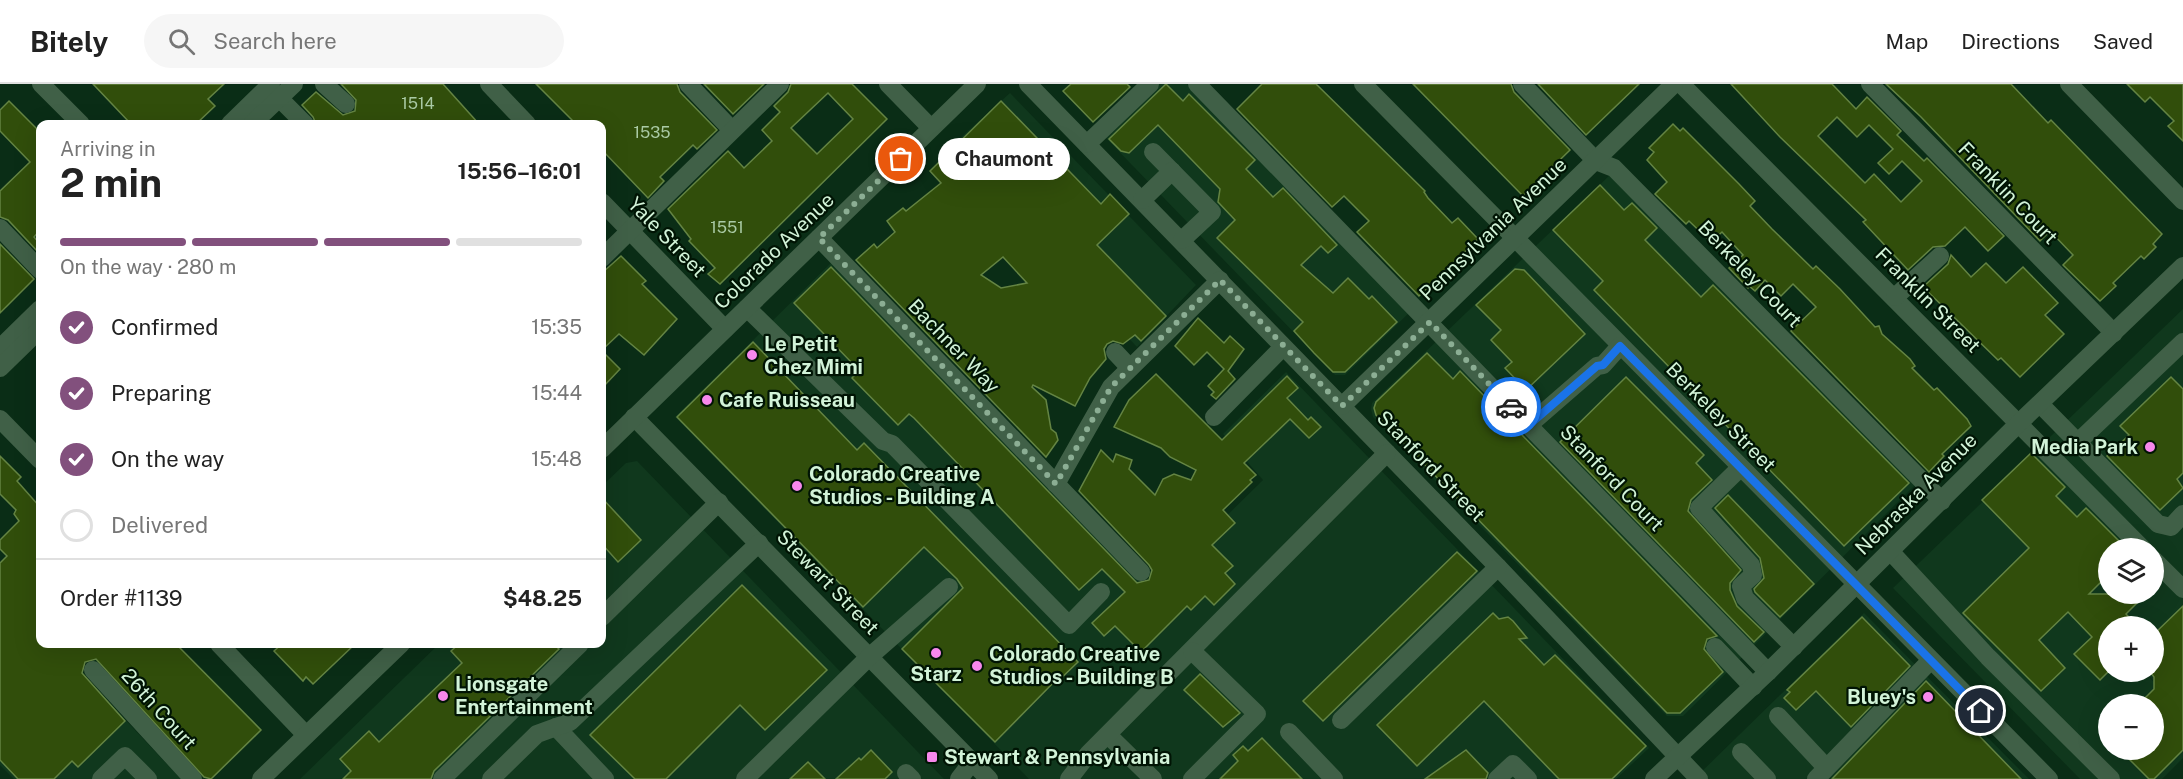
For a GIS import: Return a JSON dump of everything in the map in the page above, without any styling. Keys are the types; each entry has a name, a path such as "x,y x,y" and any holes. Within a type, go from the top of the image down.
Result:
{"street":[{"path":"41,84 77,120"},
{"path":"234,120 270,88 294,84"},
{"path":"324,84 346,104"},
{"path":"489,84 523,120"},
{"path":"688,84 732,130"},
{"path":"606,254 780,84"},
{"path":"888,84 931,128"},
{"name":"Colorado Avenue","path":"606,445 977,84"},
{"name":"Stanford Street","path":"1028,84 1498,567 1699,779"},
{"path":"1087,144 1150,84"},
{"name":"Stanford Court","path":"1197,84 1768,672"},
{"name":"Berkeley Street","path":"1363,84 2049,779"},
{"name":"Berkeley Court","path":"1522,84 1596,161 1614,168 1942,501"},
{"name":"Pennsylvania Avenue","path":"1342,406 1674,84"},
{"name":"Franklin Street","path":"1681,84 2132,538"},
{"name":"Franklin Court","path":"1870,84 2114,333"},
{"path":"2068,84 2183,201"},
{"path":"254,120 270,88"},
{"path":"270,88 301,120"},
{"path":"1153,152 1212,212 1182,240"},
{"path":"1142,200 1172,171"},
{"name":"Yale Street","path":"606,206 725,329"},
{"path":"0,228 36,266"},
{"name":"Bachner Way","path":"819,238 1141,572"},
{"path":"1895,297 1940,256"},
{"name":"Nebraska Avenue","path":"1654,779 1753,687 2018,424 2183,266"},
{"path":"1056,484 1111,387 1220,280"},
{"path":"747,308 883,441 892,444 1070,625 1101,592"},
{"path":"0,348 36,313"},
{"path":"0,368 36,333"},
{"path":"2078,442 2183,342"},
{"path":"1529,425 1597,366 1603,365 1620,346"},
{"path":"1214,417 1283,347"},
{"path":"1115,352 1130,368"},
{"path":"2040,404 2158,524 2177,521"},
{"name":"Stewart Street","path":"634,417 989,779"},
{"path":"0,419 36,456"},
{"path":"1078,776 1108,735 1387,453"},
{"path":"1740,468 1699,508 1751,565 1753,575 1741,586 1745,598 1794,647"},
{"path":"606,613 719,502"},
{"path":"491,779 537,734 570,722 759,543"},
{"path":"1891,552 1988,657 2111,779"},
{"path":"1341,720 1498,567"},
{"path":"2164,570 2183,589"},
{"path":"745,779 869,657 949,587"},
{"path":"1714,647 1753,687"},
{"path":"223,648 306,735"},
{"path":"261,779 397,648"},
{"path":"442,779 576,648"},
{"path":"1192,651 1257,714 1192,779"},
{"path":"1804,779 1824,767 1930,661"},
{"name":"26th Court","path":"93,670 193,779"},
{"path":"1778,716 1824,767"},
{"path":"556,727 605,779"},
{"path":"1289,732 1334,779"},
{"path":"1108,735 1153,779"},
{"path":"1741,752 1767,779"},
{"path":"102,779 125,756 148,779"},
{"path":"959,779 972,762"},
{"path":"1497,779 1513,764 1528,779"}],"shaded area":[{"path":"1156,84 1187,84 1411,311 1345,375 1335,375 1103,135"},
{"path":"1010,93 1196,285 1137,347 948,149"},
{"path":"1611,174 1917,483 1683,716 1667,716 1373,417 1371,409 1372,403"},
{"path":"833,261 1151,590 1263,480 1223,434 1286,372 1649,748 1616,779 1029,779 675,417"},
{"path":"2183,309 2183,758 2162,779 2080,779 1893,588"},
{"path":"637,461 944,779 300,779 435,648 606,648 606,482 626,463"},
{"path":"0,607 36,642 36,648 42,648 46,652 51,648 58,648 181,779 14,779 0,765"},
{"path":"1864,613 2029,779 1694,779"}],"building":[{"path":"93,84 224,84 208,99 215,106 200,120 127,120"},
{"path":"341,84 443,84 475,120 314,120 302,105 316,92 343,115 355,111 356,100"},
{"path":"536,84 677,84 680,92 717,130 697,149 693,145 660,177 664,181 648,198 606,154 606,120 572,120"},
{"path":"704,84 764,84 733,114"},
{"path":"791,84 852,84 887,119 720,284 708,274 715,268 689,241 691,239 668,209 728,151 744,168 772,141 762,130 780,112 774,106 788,92","holes":["828,93 853,119 817,154 791,128"]},
{"path":"1071,84 1127,84 1130,87 1093,122 1063,91"},
{"path":"1166,84 1183,101 1189,94 1255,160 1246,169 1273,197 1283,188 1337,245 1328,253 1321,246 1301,265 1333,293 1348,278 1369,299 1372,296 1397,322 1345,372 1333,372 1314,353 1294,331 1303,322 1217,238 1235,220 1218,202 1220,189 1158,125 1129,153 1121,151 1109,139"},
{"path":"1262,84 1316,84 1425,191 1428,198 1452,223 1458,218 1478,239 1419,296 1357,232 1369,221 1344,196 1332,207 1237,109"},
{"path":"1413,84 1511,84 1514,92 1570,150 1523,196"},
{"path":"1538,84 1639,84 1586,135"},
{"path":"1731,84 1832,84 1856,109 1867,97 1901,131 1897,135 1924,161 1927,158 2004,236 1988,251 1965,227 1945,246 1933,247 1908,270 1863,222 1866,220 1780,137","holes":["1837,117 1857,137 1869,125 1893,149 1878,163 1889,174 1902,161 1922,181 1901,202 1874,174 1865,183 1818,136"]},
{"path":"1886,84 2011,84 2048,123 2051,120 2162,234 2153,244 2156,247 2144,259 2141,256 2113,283 2116,286 2100,301 2063,265 2073,255 2050,231 2040,241 1921,117"},
{"path":"2127,84 2183,84 2183,141 2168,126 2174,121 2150,97 2145,102"},
{"path":"9,101 36,128 36,235 34,237 36,250 8,220 0,217 0,191 30,162 0,131 0,110"},
{"path":"1001,101 1101,204 1110,194 1129,214 1097,245 1166,316 1141,341 1135,335 1123,344 1113,341 1107,344 1104,349 1106,359 1090,378 1075,406 1033,385 1032,387 1046,400 1051,429 1056,433 1058,440 1046,457 856,260 874,244 877,248 895,232 887,221 903,208 906,211 941,183 930,171","holes":["1003,257 1027,283 1001,288 981,275"]},
{"path":"1673,124 1680,131 1683,128 1739,184 1755,201 1750,206 1772,229 1813,269 1816,266 1875,327 1879,326 1882,334 1910,359 1915,366 1912,368 1934,390 1937,388 1967,419 1971,426 1942,454 1944,456 1929,472 1791,331 1816,307 1793,284 1781,296 1765,280 1755,291 1749,286 1748,288 1729,268 1743,255 1722,232 1711,242 1689,221 1686,224 1655,194 1667,182 1647,160 1654,152 1649,148"},
{"path":"1600,185 1624,210 1632,203 1657,228 1645,240 1701,297 1713,285 1909,483 1844,546 1594,290 1603,281 1553,230"},
{"path":"0,244 34,279 0,313"},
{"path":"1951,255 1971,277 1986,263 2006,283 2023,267 2058,303 2045,315 2064,334 2020,377 2001,358 1998,360 1923,287 1948,264"},
{"path":"621,256 646,281 642,284 677,319 644,355 619,334 606,346 606,269"},
{"path":"831,267 1137,583 1149,580 1152,570 1149,565 1079,491 1101,450 1113,462 1116,454 1132,460 1129,469 1155,495 1163,479 1174,474 1191,480 1196,470 1170,457 1161,448 1114,427 1129,400 1156,374 1222,440 1287,376 1298,388 1287,398 1308,420 1311,417 1321,427 1309,438 1290,419 1244,463 1256,475 1250,480 1252,482 1223,510 1235,523 1212,545 1233,566 1225,573 1235,584 1214,605 1205,596 1191,610 1187,606 1141,652 1115,626 1104,636 1092,623 1125,592 1102,569 1079,590 914,418 909,414 898,425 852,378 857,373 851,367 853,364 794,303"},
{"path":"1515,269 1524,270 1585,334 1526,390 1505,368 1512,362 1491,340 1501,330 1476,305"},
{"path":"1198,318 1224,343 1230,336 1244,349 1228,371 1235,379 1216,399 1211,395 1214,392 1208,386 1224,369 1207,352 1194,365 1175,346"},
{"path":"753,342 857,450 864,443 1078,662 1056,683 1055,681 995,742 902,649 963,588 957,579 924,547 863,607 677,417"},
{"path":"1427,353 1453,379 1460,371 1717,636 1707,639 1704,649 1723,672 1680,713 1667,713 1376,415 1374,408 1376,402"},
{"path":"606,355 620,369 606,384"},
{"path":"1626,377 1704,455 1696,463 1712,480 1691,500 1688,511 1741,570 1730,583 1730,590 1737,606 1764,632 1754,642 1560,442"},
{"name":"Media Park","path":"2171,377 2183,389 2183,473 2177,479 2183,488 2160,510 2107,456 2129,435 2120,426"},
{"path":"2031,453 2065,487 2056,496 2077,517 2086,508 2116,538 2098,538 2098,585 2089,594 2098,594 2098,604 2136,604 2126,614 2128,616 2098,616 2098,678 2074,654 2092,637 2068,612 2039,640 2065,668 2041,691 1963,613 2029,548 1982,500"},
{"path":"0,456 21,477 17,481 36,502 36,648 180,648 261,730 211,779 204,777 96,659 85,662 82,673 125,721 78,767 72,761 54,779 18,779 0,760 0,563 7,556 0,549 0,540 19,521 14,514 16,510 0,494"},
{"path":"1728,495 1814,584 1780,617 1755,592 1754,589 1764,578 1760,558 1715,508"},
{"path":"606,502 641,540 618,562 606,548"},
{"path":"1457,552 1477,571 1323,721 1303,701"},
{"path":"742,585 827,670 765,730 740,705 666,779 635,779 590,735"},
{"path":"2183,606 2183,750 2154,779 2149,779 2130,760 2164,760 2164,694 2149,694 2154,689 2154,682 2164,682 2164,624"},
{"path":"1493,613 1499,619 1508,617 1513,621 1527,638 1519,639 1544,665 1555,655 1646,746 1612,779 1559,779 1484,701 1417,766 1377,725"},
{"path":"1862,617 1910,666 1851,727 1816,691 1796,710 1784,698 1790,692 1787,690"},
{"path":"277,648 351,648 313,684 306,677 303,681 274,651"},
{"path":"454,648 559,649 434,771 431,779 343,779 351,771 340,759 369,731 379,742 462,663 451,651"},
{"path":"1200,674 1240,713 1223,727 1184,690"},
{"path":"1926,681 2021,779 1832,779"},
{"path":"1262,738 1302,779 1220,779 1238,761 1233,755 1243,746 1248,751"},
{"path":"871,750 892,772 885,779 836,779 859,758 861,760"},
{"path":"1466,750 1488,773 1486,779 1425,779"},
{"path":"808,762 825,779 790,779"}],"way so far":[{"path":"901,159 819,238 1056,484 1111,387 1220,280 1342,406 1430,322 1511,407"}],"place":[{"name":"Chaumont","path":"901,159"},
{"name":"Le Petit Chez Mimi","path":"752,355"},
{"name":"Cafe Ruisseau","path":"707,400"},
{"name":"Media Park","path":"2150,447"},
{"name":"Colorado Creative Studios - Building A","path":"797,486"},
{"name":"Starz","path":"936,653"},
{"name":"Colorado Creative Studios - Building B","path":"977,666"},
{"name":"Lionsgate Entertainment","path":"443,696"},
{"name":"Bluey's","path":"1928,697"},
{"name":"Stewart & Pennsylvania","path":"932,757"}],"route":[{"path":"1511,407 1529,425 1597,366 1603,365 1620,346 1981,711"}]}
